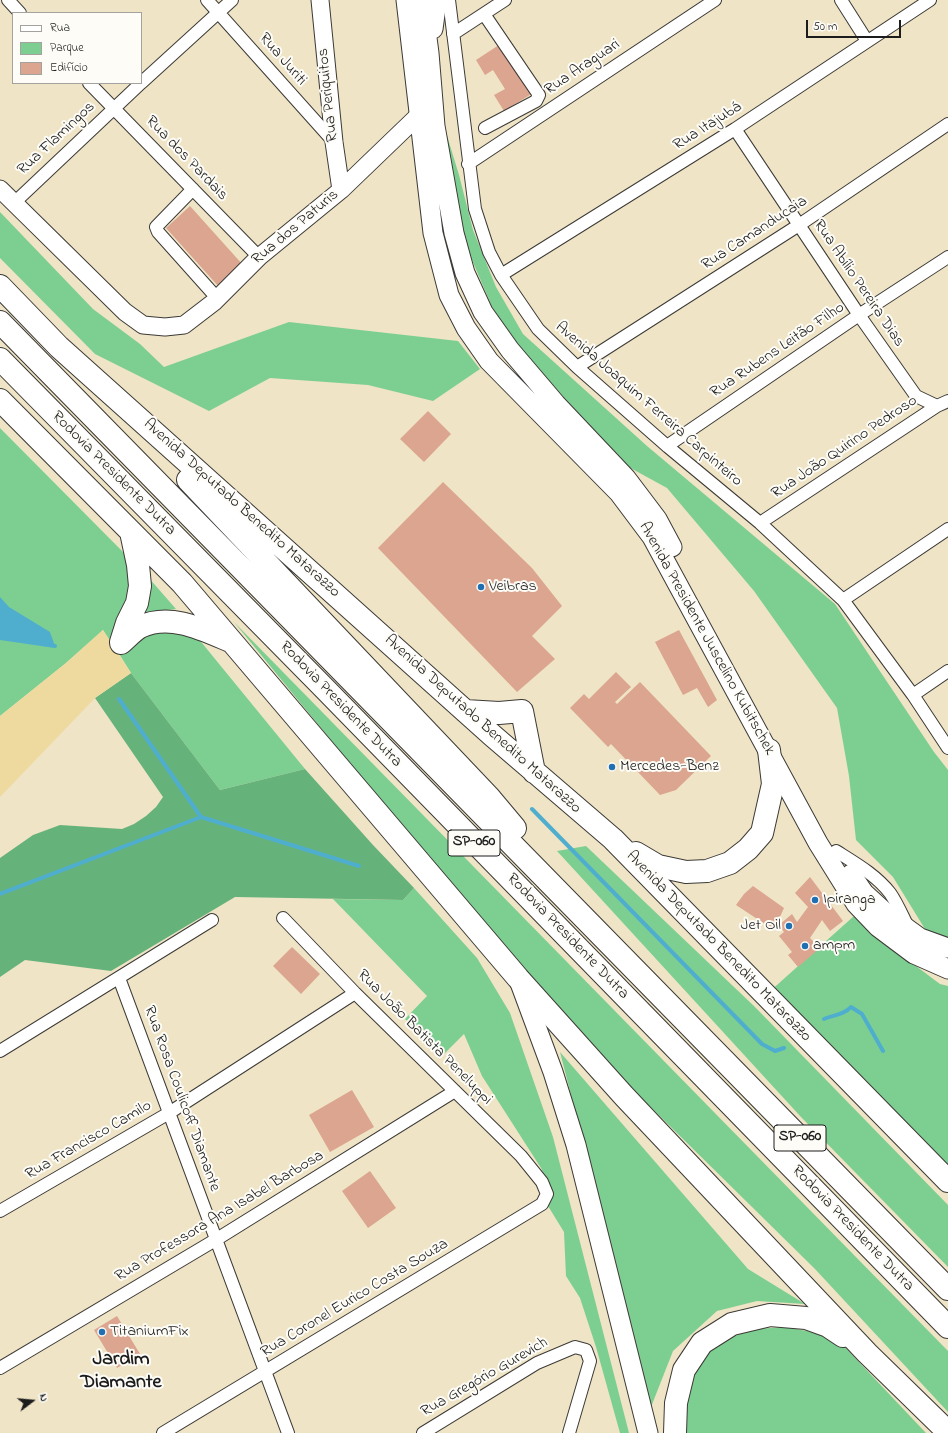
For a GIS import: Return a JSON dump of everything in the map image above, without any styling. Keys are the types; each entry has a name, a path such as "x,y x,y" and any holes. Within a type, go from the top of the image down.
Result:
{"highway":[{"name":"Avenida Deputado Benedito Matarazzo","path":"0,286 59,347 465,711 613,839 948,1181"},
{"name":"Rodovia Presidente Dutra","path":"0,322 948,1289"},
{"path":"59,347 254,548 489,797 652,986"},
{"name":"Rodovia Presidente Dutra","path":"0,359 326,690 948,1327"},
{"path":"0,400 182,583 518,978 624,1096 867,1352 948,1432"},
{"path":"131,532 138,565 140,586 137,602 127,623 121,643 139,628 165,621 178,622 233,642"},
{"path":"465,711 499,713 522,712 534,772"},
{"path":"613,839 658,866 686,872 707,872 730,863 748,849 762,833 773,784 769,750"},
{"path":"675,1433 676,1402 684,1370 702,1343 732,1324 770,1315 806,1318 828,1326 867,1352"}],"main road":[{"name":"Rua Periquitos","path":"320,0 334,142 341,190"},
{"name":"Avenida Presidente Juscelino Kubitschek","path":"406,0 434,233 449,295 466,328 489,361 619,493 652,537 769,750 818,844 856,904 878,926 914,954 948,969"},
{"name":"Avenida Presidente Juscelino Kubitschek","path":"422,0 436,126 454,233 465,273 484,312 510,350 556,404 626,478 657,519 819,823 864,893 887,914 920,938 948,948"},
{"path":"429,53 437,0"},
{"name":"Rua dos Paturis","path":"14,203 125,312 143,325 165,328 184,325 217,298 259,257 341,190 420,114"},
{"path":"0,189 14,203"},
{"path":"518,978 553,1072 576,1145 648,1433"}],"street":[{"path":"8,0 19,12"},
{"name":"Rua Juriti","path":"207,0 334,142"},
{"name":"Rua Flamingos","path":"142,82 232,0"},
{"name":"Avenida Joaquim Ferreira Carpinteiro","path":"449,0 468,164 475,209 489,252 501,275 538,329 577,367 667,446 760,523 844,600 948,748"},
{"path":"453,34 505,0"},
{"name":"Rua Araguari","path":"468,164 715,0"},
{"path":"841,0 867,42"},
{"name":"Rua Itajubá","path":"501,275 736,129 930,0"},
{"path":"484,14 539,95 536,101 485,128"},
{"name":"Rua dos Pardais","path":"90,84 259,257"},
{"name":"Rua Flamingos","path":"14,203 140,84"},
{"name":"Rua Camanducaia","path":"577,367 799,225 948,124"},
{"name":"Rua Abílio Pereira Dias","path":"736,129 859,315 916,396 945,403"},
{"path":"193,189 156,227 158,232 217,298"},
{"name":"Rua Rubens Leitão Filho","path":"667,446 859,315 948,257"},
{"name":"Rua João Quirino Pedroso","path":"760,523 945,403"},
{"path":"844,600 948,529"},
{"path":"912,695 948,671"},
{"name":"Rua João Batista Peneluppi","path":"283,918 355,993 521,1156 542,1182"},
{"path":"0,1051 212,920"},
{"name":"Rua Rosa Coulicoff Diamante","path":"119,978 288,1433"},
{"name":"Rua Francisco Camilo","path":"0,1211 169,1113 355,993"},
{"name":"Rua Professora Ana Isabel Barbosa","path":"0,1368 217,1239 455,1091"},
{"name":"Rua Coronel Eurico Costa Souza","path":"163,1433 542,1204 547,1194 542,1182"},
{"name":"Rua Gregório Gurevich","path":"423,1433 537,1363 575,1346 586,1350 590,1361 569,1433"}],"green space":[{"path":"445,129 459,175 473,230 496,287 523,334 647,446 835,604 934,752 948,770 948,941 925,929 893,877 856,840 849,776 837,708 754,591 667,488 625,465 515,343 492,307 461,234"},
{"path":"0,212 93,309 140,344 164,367 289,322 458,341 480,369 433,401 368,385 270,378 209,411 95,354 0,258"},
{"path":"0,428 122,551 133,567 135,576 114,647 103,630 66,663 0,716"},
{"path":"148,577 176,609 152,612 134,618"},
{"path":"234,622 948,1351 948,1412 815,1269 553,1011"},
{"path":"158,625 193,632 305,769 220,790 131,673 116,649"},
{"path":"131,673 220,790 305,769 414,888 403,900 235,897 111,971 25,960 0,977 0,858 33,835 60,825 122,829 134,824 146,816 156,807 163,797 95,698"},
{"path":"586,846 755,1007 948,1205 948,1267 801,1117 557,851"},
{"path":"414,888 477,958 510,1013 553,1137 629,1433 620,1433 596,1347 580,1298 566,1276 564,1232 548,1206 552,1191 541,1168 482,1076 464,1034 442,1056 405,1019 427,996 333,899 403,900"},
{"path":"854,916 873,934 940,984 948,986 948,1169 768,993"},
{"path":"560,1052 748,1269 805,1304 757,1301 717,1311 673,1351 651,1407"},
{"path":"785,1327 818,1333 840,1342 926,1433 681,1433 684,1391 702,1356 725,1339 756,1329"}],"sand":[{"path":"103,630 131,673 95,698 0,797 0,716 66,663"}],"water":[{"path":"0,597 9,607 50,632 55,646 0,638"}],"building":[{"path":"502,43 533,93 504,111 494,95 505,89 493,70 485,75 476,60"},
{"path":"190,206 243,265 219,287 166,228"},
{"path":"428,411 451,434 424,462 400,439"},
{"name":"Veibras","path":"443,482 532,568 562,606 532,636 555,659 517,692 378,548"},
{"path":"679,630 717,700 708,707 697,688 683,695 655,642"},
{"path":"616,672 631,687 615,702 617,704 640,682 711,756 676,790 660,795 611,744 608,747 570,708 584,694 589,699"},
{"path":"810,877 843,921 830,931 822,920 810,938 820,948 798,967 788,955 792,952 779,936 784,932 779,925 792,914 797,922 808,907 795,893"},
{"name":"Ipiranga","path":"753,886 784,908 774,930 736,905 744,894"},
{"path":"292,947 320,974 301,994 273,966"},
{"path":"352,1090 374,1127 330,1152 309,1115"},
{"path":"370,1171 396,1208 368,1228 342,1191"},
{"path":"117,1316 140,1354 117,1368 94,1330"}],"waterway":[{"path":"0,638 55,646"},
{"path":"119,699 201,817 359,866"},
{"path":"532,809 762,1044 775,1051 784,1048"},
{"path":"0,894 201,817"},
{"path":"824,1019 842,1013 851,1007 862,1014 883,1051"}],"place":[{"name":"Veibras","path":"481,587"},
{"name":"Mercedes-Benz","path":"612,767"},
{"name":"Ipiranga","path":"815,900"},
{"name":"Jet Oil","path":"789,926"},
{"name":"ampm","path":"805,946"},
{"name":"TitaniumFix","path":"102,1332"}],"district":[{"name":"Jardim Diamante","path":"121,1372"}]}
